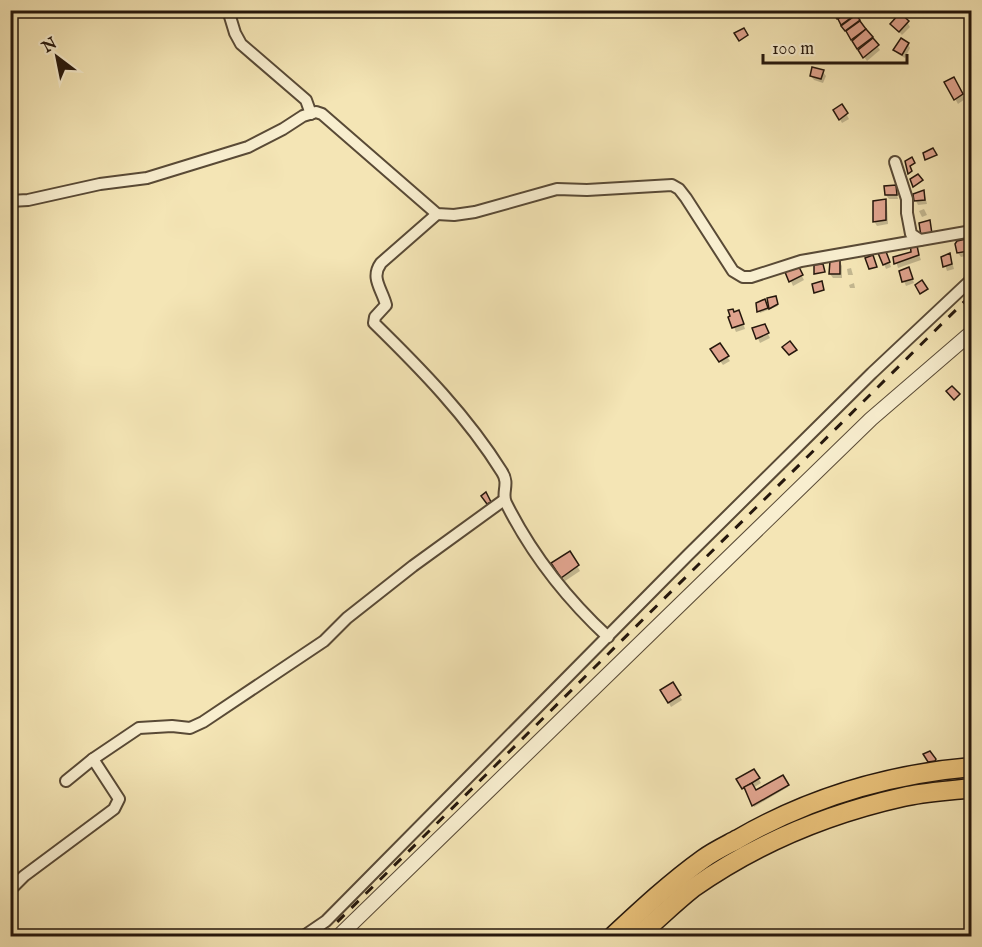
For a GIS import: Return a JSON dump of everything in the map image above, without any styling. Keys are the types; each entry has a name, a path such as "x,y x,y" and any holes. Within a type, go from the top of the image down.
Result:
{"highway":[{"path":"614,936 663,890 705,858 773,819 846,791 928,771 972,767"},
{"path":"638,936 692,890 728,865 777,838 828,817 905,797 972,788"}],"street":[{"path":"228,10 241,44 306,100 311,114"},
{"path":"964,10 972,12"},
{"path":"10,201 28,200 100,184 147,178 248,147 311,114 322,114 437,214 454,215 475,212 557,189 587,190 672,185 679,189 686,198 733,271 743,277 751,277 801,261 972,231"},
{"path":"895,162 907,198 911,234 920,240"},
{"path":"437,214 376,270 376,279 386,305 375,317 374,323 429,378 483,443 506,480 504,500 551,575 608,637"},
{"path":"304,936 326,921 872,372 972,279"},
{"path":"339,936 871,419 972,332"},
{"path":"66,781 93,759 139,728 172,726 190,728 203,722 324,641 347,618 413,566 504,500"},
{"path":"10,890 24,876 118,804 118,800 93,759"}],"building":[{"path":"841,10 849,10 837,19 834,15"},
{"path":"850,10 856,14 841,25 838,19"},
{"path":"900,13 909,21 899,32 890,24"},
{"path":"856,15 860,20 845,31 841,26"},
{"path":"860,21 866,29 851,40 846,31"},
{"path":"744,28 748,35 739,41 734,33"},
{"path":"866,29 873,37 857,49 852,41"},
{"path":"873,38 879,45 863,58 858,50"},
{"path":"901,38 909,43 902,55 893,50"},
{"path":"812,67 824,70 821,79 810,76"},
{"path":"954,77 963,94 954,100 944,82"},
{"path":"842,104 848,113 839,120 833,110"},
{"path":"933,148 937,155 925,160 923,153"},
{"path":"912,157 915,163 910,166 912,171 908,174 905,161"},
{"path":"918,174 923,180 913,187 910,179"},
{"path":"896,185 897,195 885,195 884,186"},
{"path":"924,190 925,200 914,201 913,194"},
{"path":"886,199 886,220 873,222 873,201"},
{"path":"930,220 932,234 921,236 919,223"},
{"path":"966,239 969,251 957,253 955,244 957,241"},
{"path":"916,241 919,255 894,264 893,257 911,252 910,243"},
{"path":"885,249 890,262 883,265 878,253"},
{"path":"950,253 952,264 943,267 941,257"},
{"path":"873,255 877,267 869,269 865,258"},
{"path":"840,260 840,274 829,274 830,261"},
{"path":"823,264 825,272 814,274 814,265"},
{"path":"798,265 803,275 789,282 785,272"},
{"path":"909,267 913,279 902,282 899,271"},
{"path":"922,280 928,289 920,294 915,285"},
{"path":"822,281 824,290 814,293 812,284"},
{"path":"776,296 778,304 769,309 767,298"},
{"path":"765,299 768,308 757,312 756,303"},
{"path":"733,309 734,312 739,310 744,324 732,328 728,310"},
{"path":"765,324 769,333 756,339 752,328"},
{"path":"790,341 797,350 789,355 782,347"},
{"path":"720,343 729,356 719,362 710,349"},
{"path":"952,386 960,394 954,400 946,391"},
{"path":"486,492 491,502 487,504 481,496"},
{"path":"570,551 579,565 561,578 551,563"},
{"path":"673,682 681,695 668,703 660,690"},
{"path":"930,751 936,759 928,762 923,754"},
{"path":"754,769 760,778 742,789 736,779"},
{"path":"783,775 789,785 752,806 744,787 752,783 756,790"}],"railway":[{"path":"323,936 972,294"}]}
